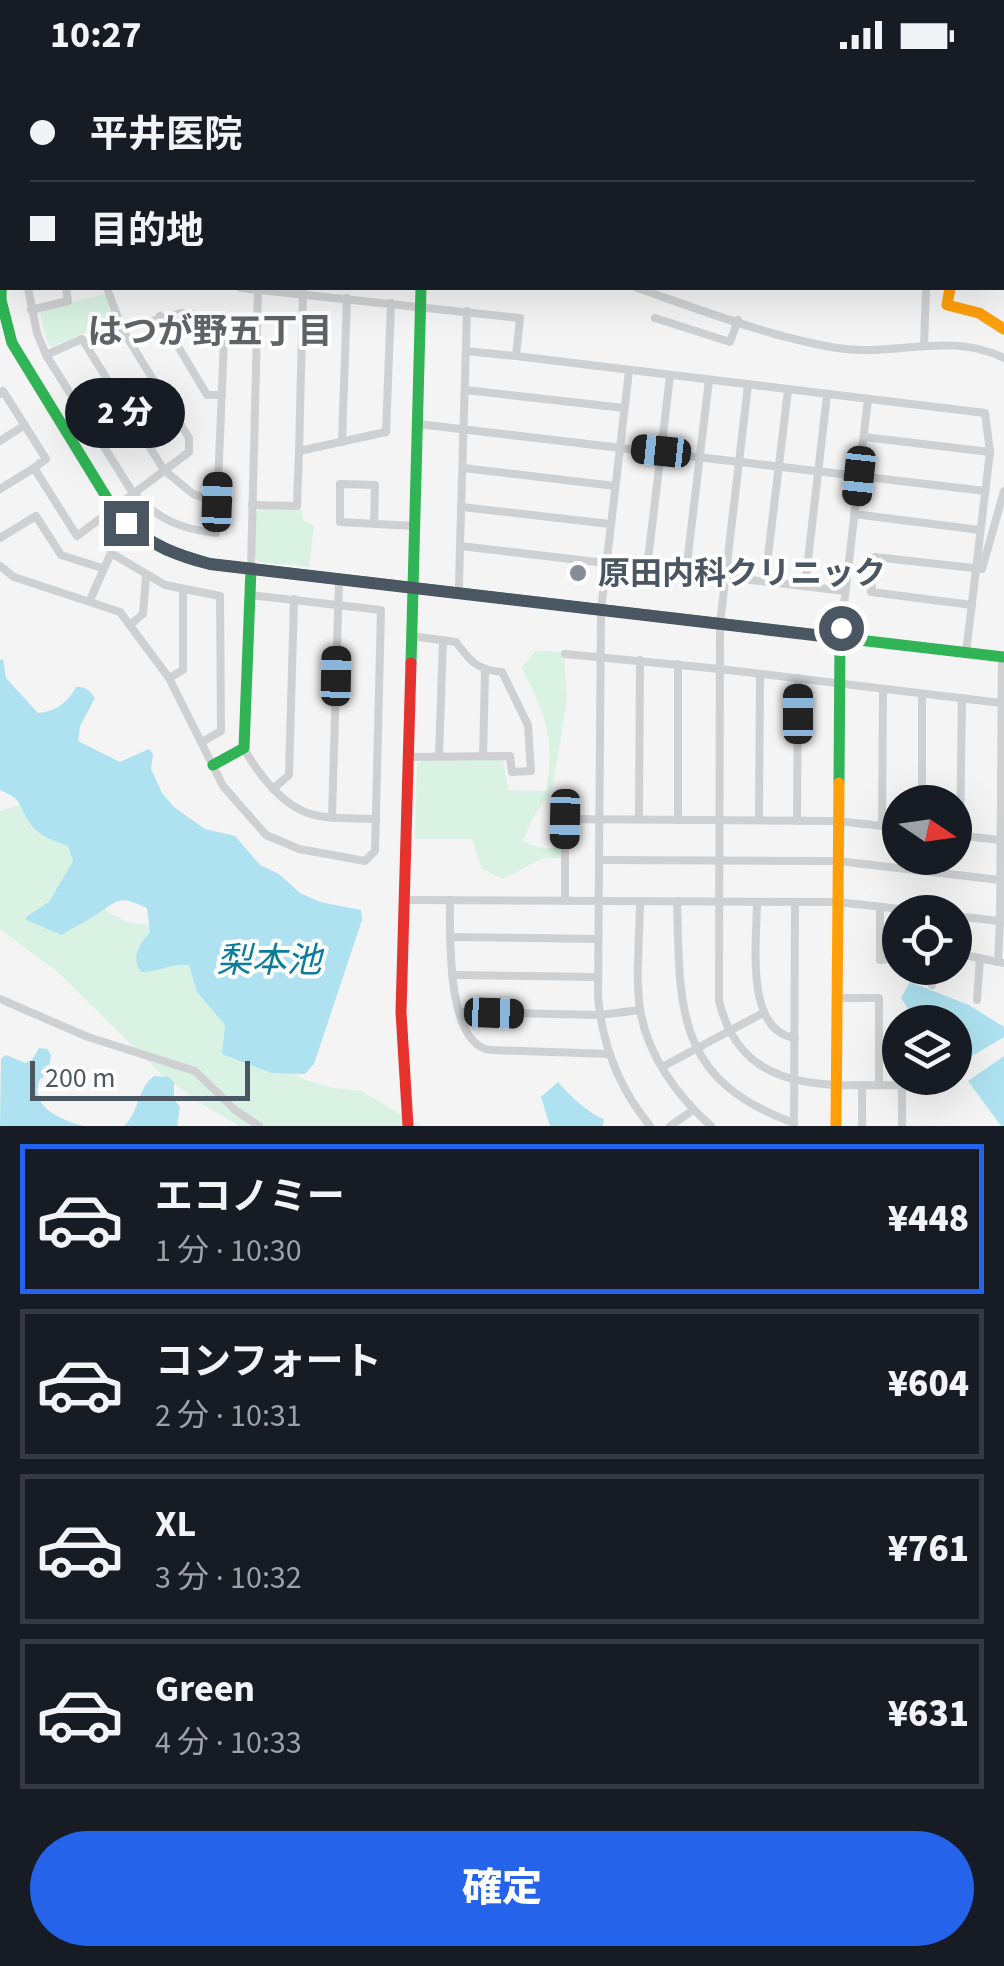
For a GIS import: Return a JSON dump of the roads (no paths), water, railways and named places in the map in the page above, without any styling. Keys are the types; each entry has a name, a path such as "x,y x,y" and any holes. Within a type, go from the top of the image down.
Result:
{"street":[{"path":"781,70 824,70"},
{"path":"1,290 3,328 114,508 143,537 166,550 210,564 1003,657 1001,962 972,956"},
{"path":"28,290 46,355 133,493 146,507 177,526 216,532 224,340 207,316 181,312 122,329"},
{"path":"31,310 68,301 66,290"},
{"path":"34,468 77,536 190,452 189,438 122,329 107,290"},
{"path":"258,290 244,748 286,805 332,818 376,820"},
{"path":"267,290 520,318 516,356"},
{"path":"408,1126 401,1012 421,290"},
{"path":"643,290 835,348 864,351 977,346 1004,358"},
{"path":"924,346 926,290"},
{"path":"950,290 948,305 979,313 1004,328"},
{"path":"252,505 296,506 303,294"},
{"path":"342,442 346,298"},
{"path":"298,451 386,432 391,303"},
{"path":"459,586 467,311"},
{"path":"160,316 207,395 222,395"},
{"path":"654,318 730,342 738,320"},
{"path":"46,355 82,339 164,470 193,494 217,502"},
{"path":"466,352 986,413 990,452 966,653"},
{"path":"629,370 601,610 598,976 600,1016 609,1054 626,1092 650,1126"},
{"path":"647,568 670,376"},
{"path":"686,572 709,380"},
{"path":"748,385 720,624 718,986 729,1031 749,1058 794,1082 902,1085 902,1126"},
{"path":"465,390 624,408"},
{"path":"765,582 788,390"},
{"path":"0,394 3,392 46,459 1,486"},
{"path":"805,586 827,394"},
{"path":"836,1126 840,638 868,399"},
{"path":"418,424 985,491"},
{"path":"0,441 25,425"},
{"path":"864,437 990,452"},
{"path":"463,468 614,486"},
{"path":"374,524 375,484 340,484 340,522 374,524 414,526"},
{"path":"972,604 871,592 875,558 982,570 1004,491"},
{"path":"462,507 610,524"},
{"path":"854,514 980,530"},
{"path":"0,538 36,516 61,555 102,568"},
{"path":"460,546 845,591"},
{"path":"90,600 111,553 146,576 183,590 220,596 221,731 202,742"},
{"path":"0,566 14,577 120,612 169,678 223,786 266,835 298,849 365,861 375,852 382,610 250,594"},
{"path":"130,625 143,614 146,576"},
{"path":"332,818 339,579"},
{"path":"169,678 182,670 183,590"},
{"path":"273,789 289,775 294,600"},
{"path":"408,758 510,756 512,772 531,771 528,725 502,672 485,671 473,664 456,642 411,636"},
{"path":"439,756 443,641"},
{"path":"565,654 720,668 1001,703"},
{"path":"640,660 640,820"},
{"path":"678,664 678,820"},
{"path":"483,756 485,671"},
{"path":"759,820 760,674"},
{"path":"797,821 798,678"},
{"path":"882,785 883,689"},
{"path":"922,694 922,785"},
{"path":"959,785 962,698"},
{"path":"212,764 244,748"},
{"path":"565,900 565,819 759,820 882,826"},
{"path":"972,837 1000,840"},
{"path":"599,860 838,861 1000,880"},
{"path":"404,900 838,902 880,908 882,960"},
{"path":"450,900 452,975 471,1043 480,1049 609,1054"},
{"path":"640,901 640,1010 654,1054 693,1110 711,1126"},
{"path":"677,901 682,1007 687,1030 736,1094 794,1124 795,902"},
{"path":"758,902 757,980 763,1013 782,1033 795,1038"},
{"path":"972,918 1000,921"},
{"path":"450,936 598,940"},
{"path":"977,1000 980,958"},
{"path":"452,975 598,976"},
{"path":"838,998 879,998 879,1085"},
{"path":"0,999 88,1038 195,1071 235,1110 259,1126"},
{"path":"460,1012 600,1016 640,1010"},
{"path":"662,1067 763,1013"},
{"path":"862,1085 862,1126"},
{"path":"670,1126 693,1110"}],"water":[{"name":"梨本池","path":"3,659 6,678 38,713 61,705 76,687 87,690 95,698 80,726 78,741 120,762 149,749 153,754 151,769 162,793 174,807 205,829 235,836 260,865 279,874 300,893 320,902 361,910 362,920 314,1064 305,1074 272,1073 222,1054 225,1025 197,992 189,965 141,972 136,956 150,932 147,908 120,900 62,935 26,920 49,902 73,861 68,846 36,830 17,801 0,790"},
{"path":"908,985 918,985 969,1005 906,1005 901,998"},
{"path":"972,1007 1004,1027 1004,1037 972,1056"},
{"path":"39,1048 47,1049 51,1055 48,1070 38,1086 40,1102 61,1118 85,1126 0,1126 1,1059 6,1055 25,1063 32,1060"},
{"path":"1004,1056 1004,1126 972,1086 972,1078"},
{"path":"154,1076 168,1077 174,1082 174,1099 180,1107 177,1126 124,1126 145,1086"},
{"path":"558,1082 580,1104 604,1119 603,1126 550,1126 541,1097"}],"place":[{"name":"原田内科クリニック","path":"578,573"}],"district":[{"name":"はつが野五丁目","path":"210,331"}]}
